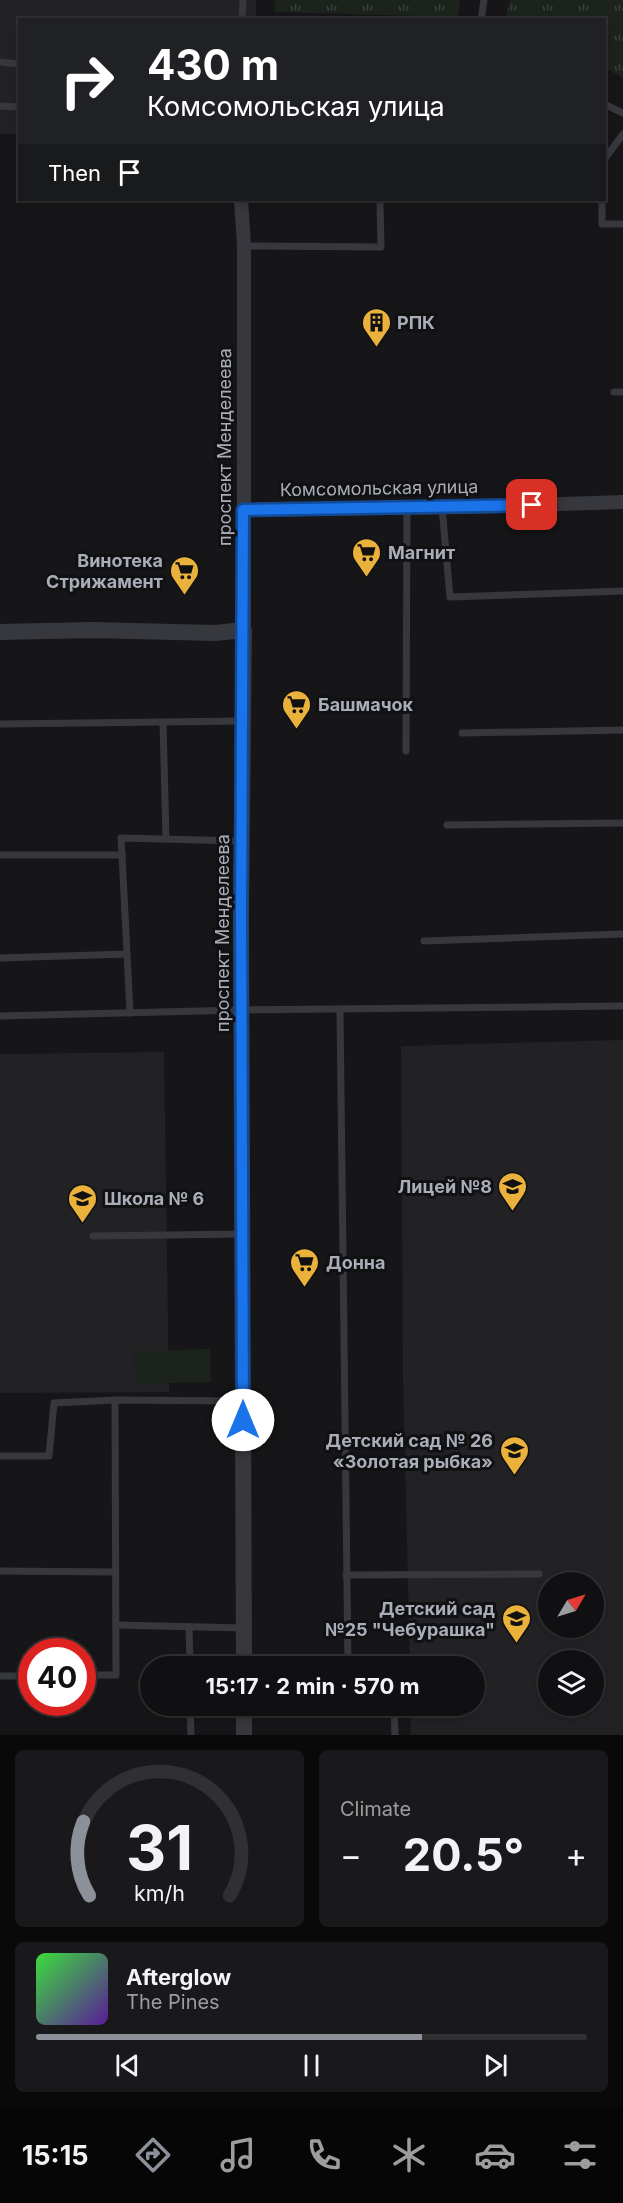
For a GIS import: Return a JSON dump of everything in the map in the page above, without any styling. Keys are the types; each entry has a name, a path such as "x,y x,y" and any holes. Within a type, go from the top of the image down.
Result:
{"street":[{"name":"проспект Менделеева","path":"241,201 244,246 244,630 241,841 244,1656"},
{"name":"Комсомольская улица","path":"243,510 623,502"},
{"path":"0,632 93,630 215,633 244,630"},
{"path":"244,1716 244,1735"}],"lane":[{"path":"242,18 243,0"},
{"path":"481,18 484,0"},
{"path":"0,62 18,64"},
{"path":"0,105 18,107"},
{"path":"606,105 623,113"},
{"path":"606,157 623,134"},
{"path":"244,246 381,247 380,201"},
{"path":"602,201 602,224 623,224"},
{"path":"614,392 623,392"},
{"path":"442,507 450,597 623,591"},
{"path":"406,751 407,508"},
{"path":"0,724 242,721"},
{"path":"163,722 166,839"},
{"path":"462,733 623,730"},
{"path":"447,825 623,823"},
{"path":"130,1013 121,838 241,841"},
{"path":"0,855 122,855"},
{"path":"424,941 623,934"},
{"path":"0,958 127,954"},
{"path":"0,1016 241,1010 623,1006"},
{"path":"340,1010 348,1656"},
{"path":"93,1236 242,1234"},
{"path":"0,1456 49,1456 54,1403 115,1400 242,1401"},
{"path":"96,1675 116,1675 115,1400"},
{"path":"0,1571 116,1572"},
{"path":"346,1575 538,1574"},
{"path":"116,1625 244,1628"},
{"path":"189,1627 190,1656"},
{"path":"0,1676 18,1676"},
{"path":"190,1716 191,1735"},
{"path":"394,1716 395,1735"}],"shaded area":[{"path":"0,0 256,0 256,18 18,18 18,134 0,134"},
{"path":"623,1040 623,1735 411,1735 410,1716 485,1716 485,1656 410,1656 403,1378 401,1046"},
{"name":"Школа № 6","path":"164,1052 169,1392 0,1393 0,1054"}],"green space":[{"path":"275,0 460,0 458,17 275,12"},
{"path":"510,0 623,0 623,78 606,69 606,18 506,18"},
{"path":"210,1349 211,1382 135,1384 134,1351"}],"place":[{"name":"РПК","path":"376,348"},
{"name":"Магнит","path":"367,578"},
{"name":"Винотека Стрижамент","path":"184,596"},
{"name":"Башмачок","path":"297,730"},
{"name":"Лицей №8","path":"513,1212"},
{"name":"Школа № 6","path":"83,1224"},
{"name":"Донна","path":"305,1288"},
{"name":"Детский сад № 26 «Золотая рыбка»","path":"514,1476"},
{"name":"Детский сад №25 \"Чебурашка\"","path":"516,1644"}],"route":[{"path":"243,1420 241,1150 243,510 532,505"}]}
